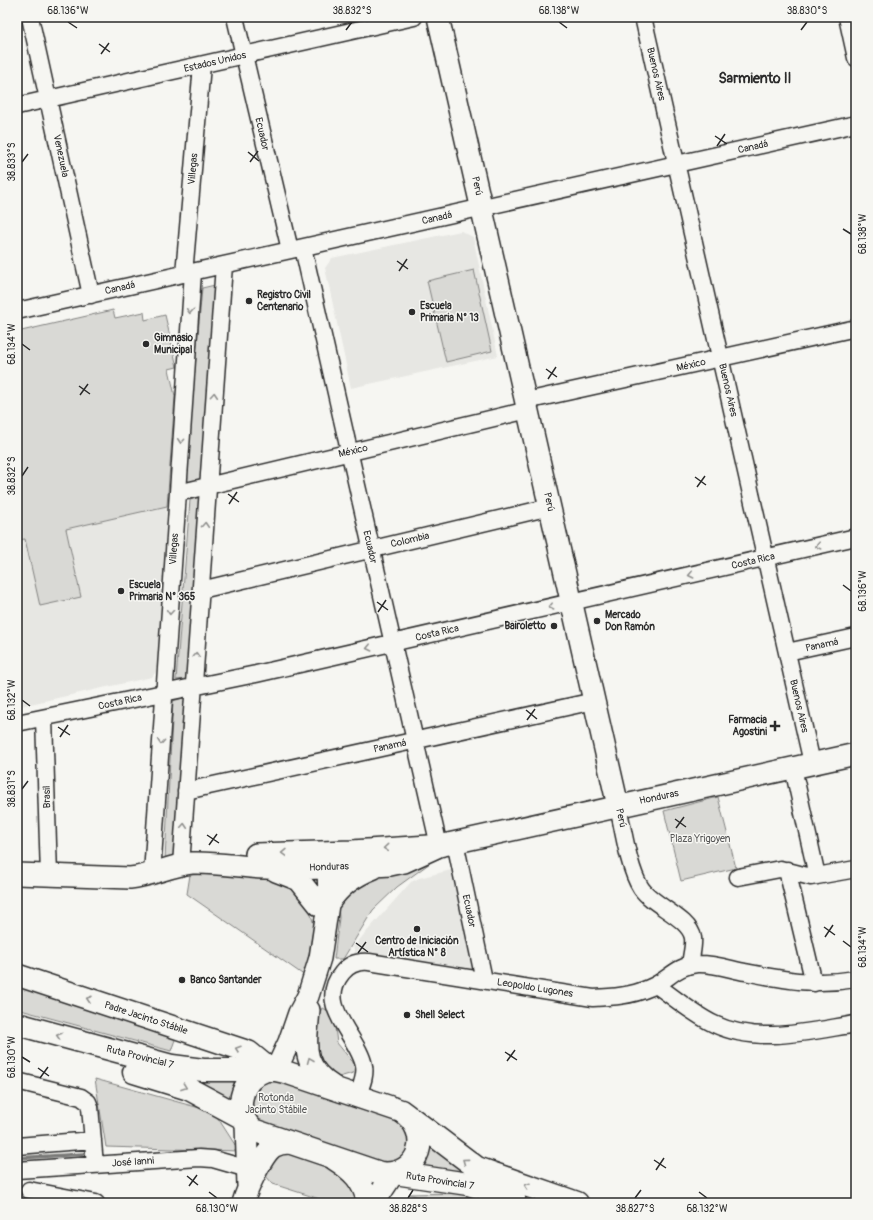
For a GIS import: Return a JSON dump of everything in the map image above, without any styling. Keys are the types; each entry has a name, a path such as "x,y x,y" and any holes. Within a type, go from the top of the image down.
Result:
{"highway":[{"name":"Ruta Provincial 7","path":"17,1024 172,1066 202,1070 271,1070"},
{"name":"Ruta Provincial 7","path":"17,1039 178,1085 199,1093 245,1121"},
{"path":"271,1070 335,1088 395,1108 406,1114 413,1121 418,1130 420,1145 412,1163 394,1174 380,1173 258,1132 245,1121 241,1104 244,1091 252,1078 271,1070"},
{"name":"Ruta Provincial 7","path":"406,1114 477,1168 577,1203"},
{"name":"Ruta Provincial 7","path":"394,1174 478,1186 530,1203"}],"main road":[{"name":"Perú","path":"438,17 618,806"},
{"name":"Honduras","path":"217,862 266,868 323,862 447,844 856,754"},
{"name":"Honduras","path":"17,874 122,878 152,874 181,865 217,862 249,854 323,862 382,865 404,862 447,844"},
{"path":"271,1070 289,1042 299,1013 308,996 320,958 324,911 323,862"},
{"path":"324,911 339,889 348,881 382,865"},
{"path":"266,868 287,874 300,880 324,911"},
{"name":"Padre Jacinto Stábile","path":"17,975 249,1052 271,1070"},
{"path":"308,996 309,1010 305,1038 309,1059 320,1078 335,1088"},
{"path":"245,1121 246,1186"},
{"path":"246,1186 270,1150 279,1144 289,1143"},
{"path":"330,1157 355,1174 363,1186 368,1203"},
{"path":"374,1203 394,1174"}],"street":[{"name":"Venezuela","path":"30,17 91,295"},
{"name":"Ecuador","path":"235,17 349,452 415,741 447,844 484,980"},
{"name":"Estados Unidos","path":"17,106 414,17"},
{"name":"Buenos Aires","path":"643,17 787,652 817,876"},
{"path":"847,17 856,58"},
{"name":"Villegas","path":"152,874 178,493 188,273 202,64"},
{"name":"Canadá","path":"17,311 856,124"},
{"path":"181,865 224,265"},
{"name":"México","path":"178,493 349,452 721,358 856,328"},
{"name":"Colombia","path":"201,590 550,507"},
{"name":"Costa Rica","path":"17,724 194,687 392,643 856,537"},
{"name":"Panamá","path":"787,652 856,637"},
{"name":"Panamá","path":"186,791 594,701"},
{"name":"Brasil","path":"44,718 49,876"},
{"name":"Perú","path":"618,806 633,868 641,888 654,902 685,924 692,933 693,944 690,965"},
{"path":"738,877 780,869 811,877 856,869"},
{"path":"787,870 814,983"},
{"name":"Leopoldo Lugones","path":"358,1095 364,1077 365,1066 361,1056 339,1018 334,996 336,982 343,971 355,963 369,962 593,998 628,994 656,985 675,970 690,965 709,965 781,979 814,983 856,979"},
{"path":"656,985 701,1017 716,1025 738,1031 764,1035 788,1034 856,1024"},
{"path":"17,1081 78,1096 86,1100 90,1107 95,1165"},
{"path":"17,1146 93,1140"},
{"name":"José Ianni","path":"24,1170 199,1158 220,1161 246,1186"},
{"path":"24,1170 27,1197 96,1203"}],"shaded area":[{"name":"Escuela Primaria N° 13","path":"461,231 473,237 498,356 351,388 325,268 332,258"},
{"path":"167,506 159,668 152,677 17,707 17,540"},
{"name":"Centro de Iniciación Artística N° 8","path":"451,870 475,967 470,974 356,954 353,947 411,882 419,878"}],"green space":[{"path":"474,270 492,351 446,362 427,281"},
{"path":"215,285 200,482 185,484 202,288"},
{"path":"113,310 115,318 144,312 145,320 165,315 177,367 169,369 175,396 167,506 66,529 81,597 40,606 25,539 17,540 17,332"},
{"path":"203,496 186,679 176,680 190,500"},
{"path":"186,697 175,855 165,859 173,701"},
{"name":"Plaza Yrigoyen","path":"718,797 736,868 681,881 664,811"},
{"path":"430,863 397,887 373,910 343,959 334,959 339,918 338,904 349,889 393,870 420,867"},
{"path":"244,874 286,881 308,904 314,925 305,976 187,894 190,875"},
{"path":"17,984 177,1034 171,1051 17,1009"},
{"path":"322,1008 333,1012 337,1043 360,1071 339,1077 323,1068 318,1056 314,1025"},
{"path":"179,1067 243,1074 233,1101 211,1092"},
{"name":"Rotonda Jacinto Stábile","path":"277,1077 396,1118 414,1141 397,1167 265,1128 248,1114 255,1085"},
{"path":"95,1079 214,1112 239,1151 106,1147"},
{"path":"428,1144 472,1173 418,1169"},
{"path":"284,1149 341,1170 361,1203 332,1203 273,1184 264,1174"},
{"path":"469,1193 500,1203 437,1203 409,1194"}],"waterway":[{"path":"17,1158 83,1154"}],"place":[{"name":"Registro Civil Centenario","path":"249,301"},
{"name":"Escuela Primaria N° 13","path":"412,312"},
{"name":"Gimnasio Municipal","path":"146,344"},
{"name":"Escuela Primaria N° 365","path":"121,591"},
{"name":"Mercado Don Ramón","path":"597,621"},
{"name":"Bairoletto","path":"554,626"},
{"name":"Farmacia Agostini","path":"775,726"},
{"name":"Centro de Iniciación Artística N° 8","path":"417,929"},
{"name":"Banco Santander","path":"182,980"},
{"name":"Shell Select","path":"407,1015"}],"district":[{"name":"Sarmiento II","path":"755,78"}]}
